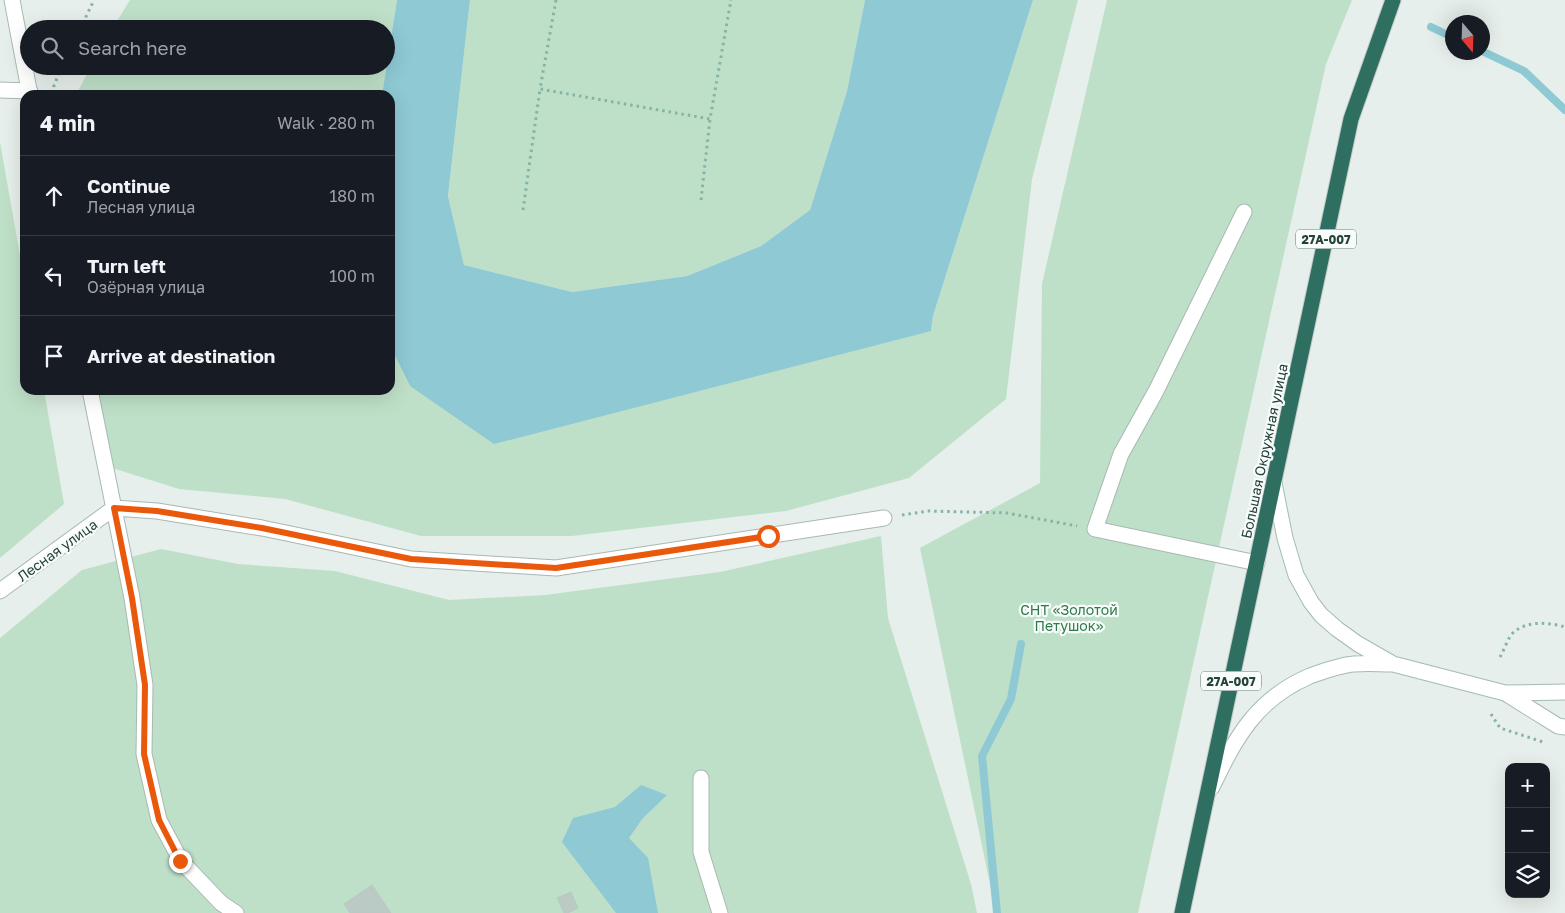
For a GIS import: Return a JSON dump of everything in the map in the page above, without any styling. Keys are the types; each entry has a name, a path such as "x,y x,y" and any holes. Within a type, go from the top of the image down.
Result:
{"highway":[{"name":"Большая Окружная улица","path":"1182,913 1351,119 1393,0"}],"street":[{"path":"12,0 20,41"},
{"path":"27,75 29,90"},
{"path":"0,90 20,92"},
{"path":"1244,212 1156,391 1121,454 1095,529 1257,563"},
{"path":"91,395 132,598 145,685 144,754 159,820 180,861 220,903 236,913"},
{"path":"1274,483 1291,559 1302,588 1311,602 1336,629 1393,664"},
{"path":"114,508 157,511 262,528 411,559 556,568 884,518"},
{"name":"Лесная улица","path":"0,591 114,508"},
{"path":"1206,800 1230,750 1246,726 1266,703 1281,691 1321,672 1353,664 1393,664 1505,693 1565,692"},
{"path":"1505,693 1558,726 1565,727"},
{"path":"701,778 701,852 720,913"}],"path":[{"path":"84,20 94,0"},
{"path":"523,210 540,89 556,0"},
{"path":"701,200 710,119 731,0"},
{"path":"52,90 58,75"},
{"path":"540,89 710,119"},
{"path":"884,518 928,511 1007,513 1095,529"},
{"path":"1500,657 1512,635 1528,624 1554,624 1565,627"},
{"path":"1492,714 1500,728 1546,743"}],"green space":[{"path":"130,0 397,0 394,20 118,20"},
{"path":"470,0 865,0 847,91 810,210 761,246 687,276 572,292 464,265 448,196"},
{"path":"1033,0 1078,0 1032,179 1006,399 909,478 786,511 572,536 421,536 285,499 179,489 109,467 98,395 395,395 395,356 410,386 931,331 933,316"},
{"name":"СНТ «Золотой Петушок»","path":"1107,0 1352,0 1326,64 1138,913 996,913 920,548 1040,483 1042,284"},
{"path":"86,75 385,75 383,90 79,90"},
{"path":"0,142 20,256 20,395 45,395 64,504 0,558"},
{"path":"881,536 888,618 971,884 977,913 0,913 0,638 82,570 161,549 238,564 335,571 449,600 545,595 720,572"}],"water":[{"path":"397,0 470,0 448,196 464,265 572,292 687,276 761,246 810,210 847,91 865,0 1033,0 933,316 931,331 494,444 410,386 395,356 395,90 383,90 385,75 395,75 394,20"},
{"path":"641,785 667,795 642,819 629,838 648,858 658,913 616,913 562,842 573,818 615,807"}],"building":[{"path":"372,885 391,913 350,913 344,904"},
{"path":"571,892 578,908 564,913 557,898"}],"waterway":[{"path":"1431,27 1445,34"},
{"path":"1490,55 1524,71 1565,110"},
{"path":"997,913 982,756 1011,699 1021,644"}],"route":[{"path":"180,861 159,820 144,754 145,685 132,598 114,508 157,511 262,528 411,559 556,568 768,536"}]}
